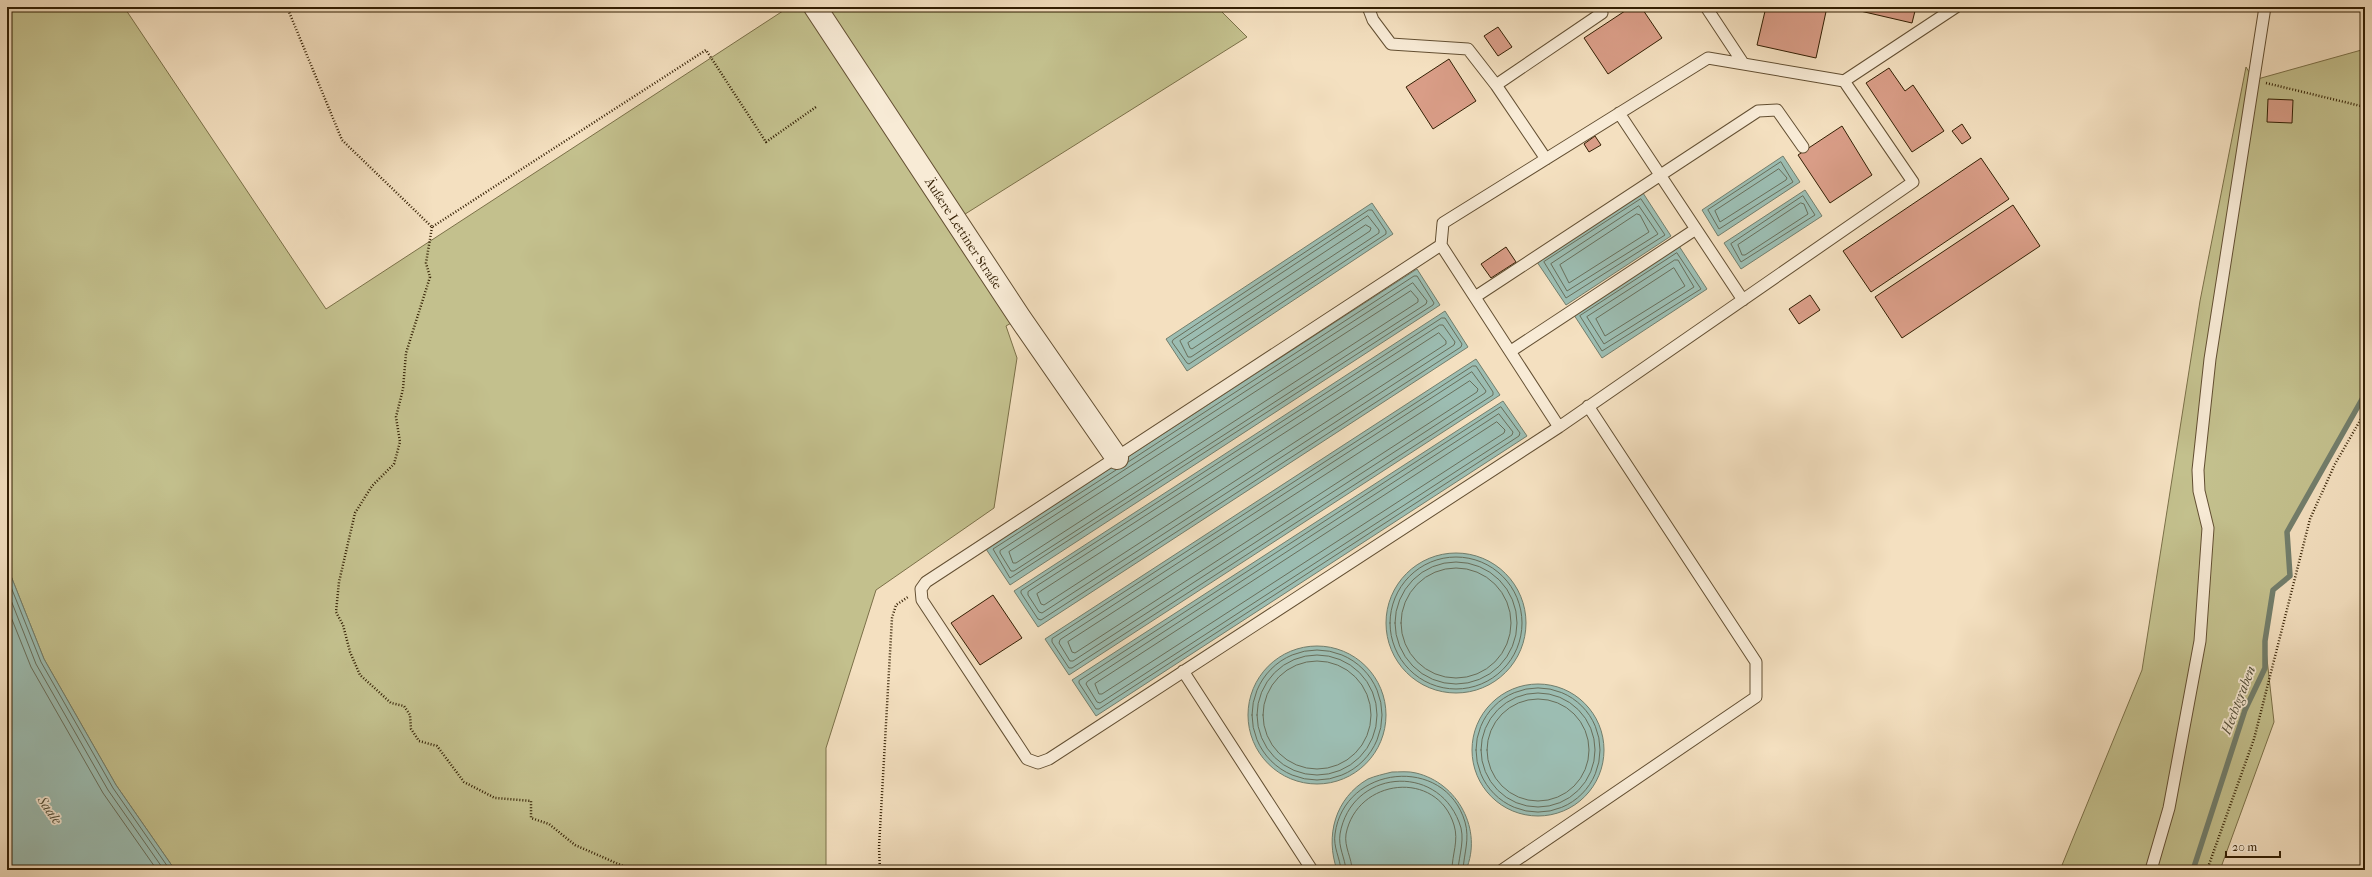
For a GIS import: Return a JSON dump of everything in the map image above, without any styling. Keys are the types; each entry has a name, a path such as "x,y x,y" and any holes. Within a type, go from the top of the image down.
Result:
{"street":[{"name":"Äußere Lettiner Straße","path":"814,7 1020,318 1116,458"}],"lane":[{"path":"1368,7 1373,20 1391,44 1468,49 1496,85 1546,159"},
{"path":"1496,85 1602,13 1598,7"},
{"path":"1706,7 1743,63"},
{"path":"1559,427 1441,245 1443,223 1708,58 1844,81 1956,7"},
{"path":"2151,870 2169,808 2200,641 2208,528 2199,491 2198,470 2210,359 2265,7"},
{"path":"1441,245 926,582 921,589 922,600 1027,759 1038,763 1049,759 1559,427 1913,182 1844,81"},
{"path":"1475,297 1758,111 1777,110 1803,147"},
{"path":"1619,113 1743,300"},
{"path":"1510,351 1696,229"},
{"path":"1502,870 1756,698 1756,662 1588,406"},
{"path":"1183,671 1312,870"}],"path":[{"path":"287,7 342,140 432,227"},
{"path":"632,870 575,845 549,824 531,818 531,801 495,798 464,782 437,746 419,741 411,729 410,715 404,706 391,703 360,675 350,652 343,624 336,612 339,582 355,513 372,486 394,464 400,442 396,417 403,389 406,353 412,328 425,297 430,277 426,264 432,227 706,50 766,142 816,107"},
{"path":"2254,80 2365,107"},
{"path":"2207,870 2254,739 2310,519 2335,464 2365,412"},
{"path":"880,870 879,847 892,618 896,605 921,589"}],"shaded area":[{"path":"7,7 124,7 326,309 789,7 1217,7 1247,37 962,216 1020,318 1006,326 1017,358 994,508 876,590 826,748 826,870 175,870 116,785 44,659 7,566"},
{"path":"2365,49 2365,394 2288,532 2290,576 2273,590 2265,641 2274,722 2220,870 2060,870 2142,670 2200,301 2246,67 2254,80"}],"water":[{"path":"1783,156 1800,182 1718,236 1702,210"},
{"path":"1805,190 1822,216 1741,269 1724,243"},
{"path":"1643,193 1671,236 1566,305 1537,262"},
{"path":"1372,203 1393,234 1187,371 1166,339"},
{"path":"1679,246 1707,289 1602,358 1574,315"},
{"path":"1417,269 1440,305 1010,585 986,549"},
{"path":"1445,311 1468,347 1038,627 1014,591"},
{"path":"1476,359 1500,395 1069,675 1045,639"},
{"path":"1503,401 1527,436 1096,716 1072,680"},
{"path":"1463,553 1483,558 1506,573 1521,596 1525,609 1525,637 1521,650 1506,673 1483,688 1470,692 1449,693 1429,688 1406,673 1391,650 1387,637 1386,616 1391,596 1406,573 1429,558 1442,554"},
{"name":"Saale","path":"7,566 44,659 116,785 175,870 7,870"},
{"path":"1324,646 1350,654 1366,666 1375,677 1381,689 1385,702 1385,728 1381,741 1375,753 1366,764 1355,773 1343,779 1324,784 1310,784 1291,779 1279,773 1268,764 1259,753 1249,728 1248,708 1253,689 1259,677 1268,666 1279,657 1304,647"},
{"path":"1538,684 1563,689 1575,695 1589,708 1599,725 1604,750 1599,775 1593,787 1580,801 1563,811 1538,816 1513,811 1501,805 1487,792 1477,775 1472,750 1477,725 1483,713 1496,699 1513,689"},
{"path":"1392,772 1413,772 1431,778 1444,787 1455,798 1463,810 1469,824 1471,839 1470,855 1466,870 1337,870 1332,844 1333,831 1341,807 1348,796 1368,779"}],"building":[{"path":"1631,7 1641,7 1662,38 1608,74 1584,38"},
{"path":"1766,7 1827,7 1816,58 1757,45"},
{"path":"1843,7 1916,7 1912,23"},
{"path":"1498,27 1512,47 1498,56 1484,36"},
{"path":"1449,59 1476,101 1433,129 1406,87"},
{"path":"1889,68 1905,91 1913,85 1944,131 1912,152 1866,83"},
{"path":"2268,99 2293,100 2292,123 2267,122"},
{"path":"1962,124 1971,138 1962,144 1952,131"},
{"path":"1842,126 1872,175 1830,203 1798,155"},
{"path":"1595,136 1601,145 1589,152 1584,144"},
{"path":"1981,158 2009,199 1871,292 1843,251"},
{"path":"2013,205 2040,246 1902,338 1875,297"},
{"path":"1506,247 1516,262 1491,278 1481,264"},
{"path":"1810,295 1820,310 1799,324 1789,309"},
{"path":"993,595 1022,638 980,665 951,623"}],"waterway":[{"name":"Hechtgraben","path":"2193,870 2245,710 2265,668 2265,641 2273,590 2290,576 2287,532 2365,394"}]}
